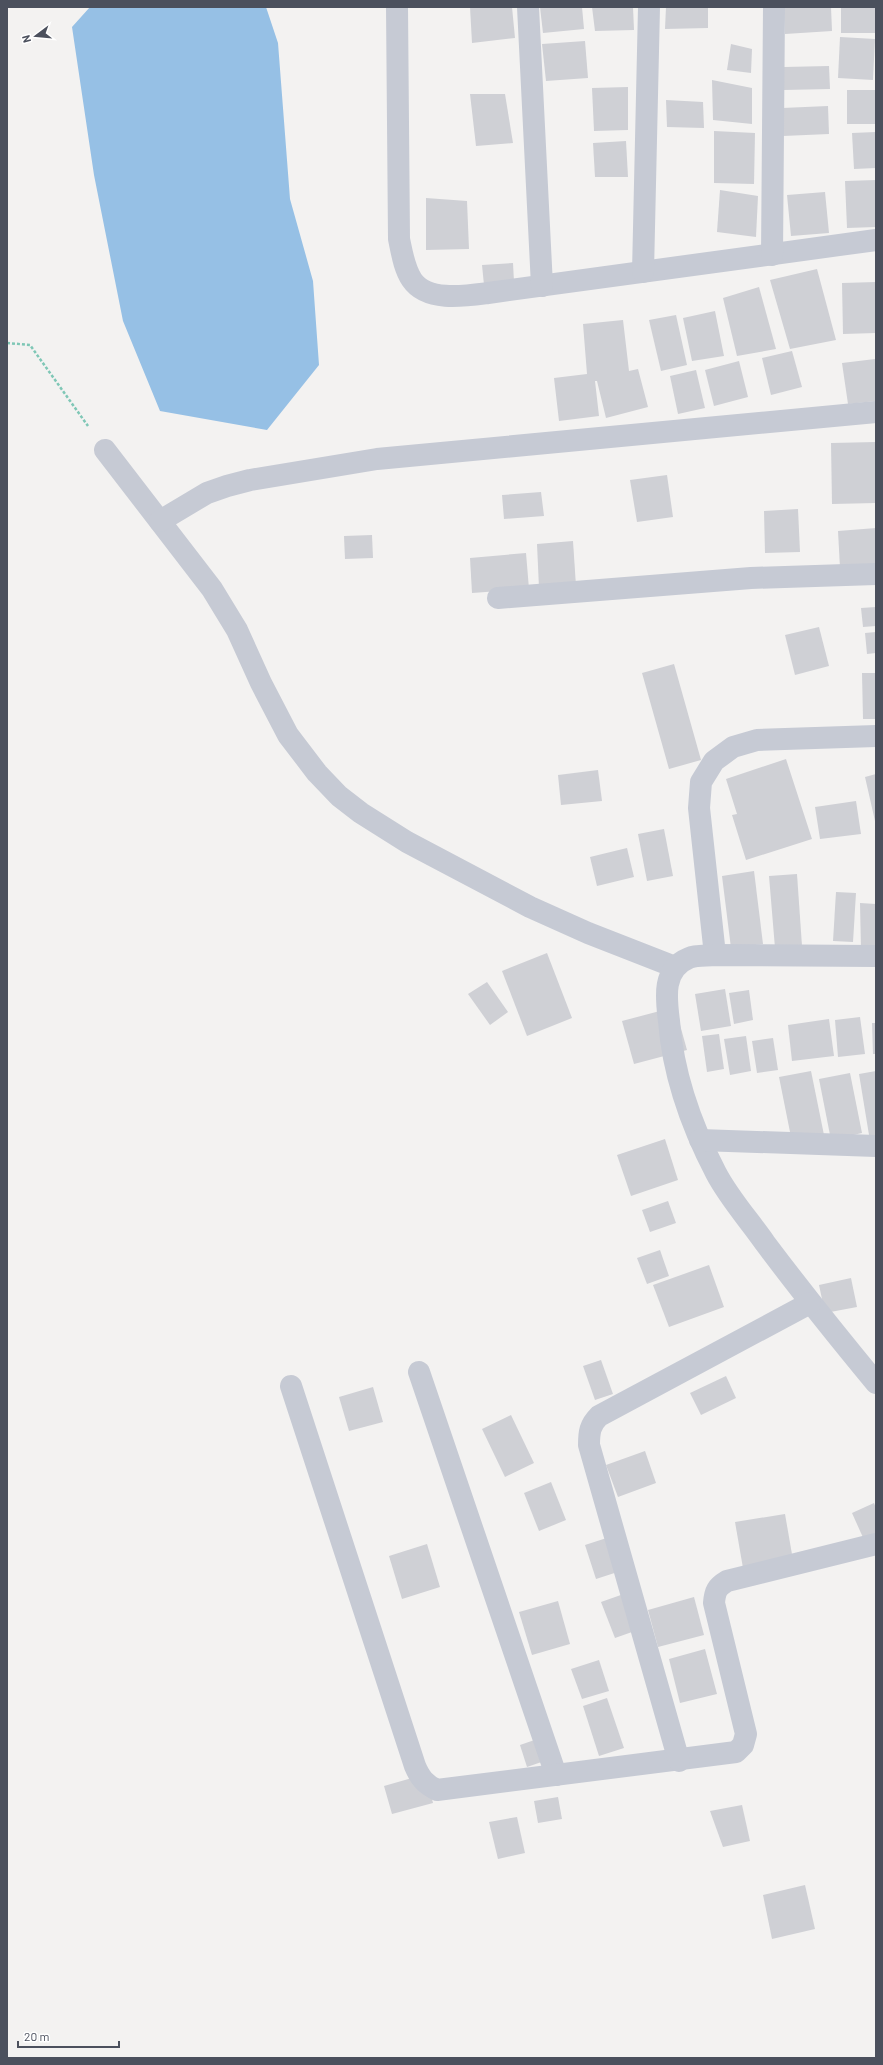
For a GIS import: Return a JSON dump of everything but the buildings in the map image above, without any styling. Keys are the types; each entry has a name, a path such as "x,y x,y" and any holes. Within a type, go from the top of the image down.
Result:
{"street":[{"path":"396,7 399,239 404,263 412,281 425,292 466,296 876,240"},
{"path":"528,7 542,286"},
{"path":"643,272 649,7"},
{"path":"772,254 774,7"},
{"path":"160,521 208,493 227,486 250,480 377,459 876,412"},
{"path":"105,450 212,588 228,614 288,735 317,773 339,796 361,813 407,842 530,907 588,933 675,967"},
{"path":"498,598 751,578 876,574"},
{"path":"716,955 699,808 701,782 714,761 733,747 757,740 876,736"},
{"path":"876,956 716,955 689,958 675,967 666,990 670,1040 683,1096 700,1140 717,1175 736,1204 810,1302 876,1383"},
{"path":"700,1140 876,1146"},
{"path":"679,1761 589,1445 592,1423 599,1416 810,1302"},
{"path":"419,1372 556,1775"},
{"path":"292,1386 415,1766 420,1778 428,1786 437,1790 679,1761 736,1752 744,1745 746,1734 714,1603 715,1592 719,1586 727,1581 876,1544"}],"path":[{"path":"7,343 30,345 105,450"}],"water":[{"path":"90,7 266,7 278,43 290,199 313,281 319,365 267,430 160,411 123,321 94,175 72,27"}]}
